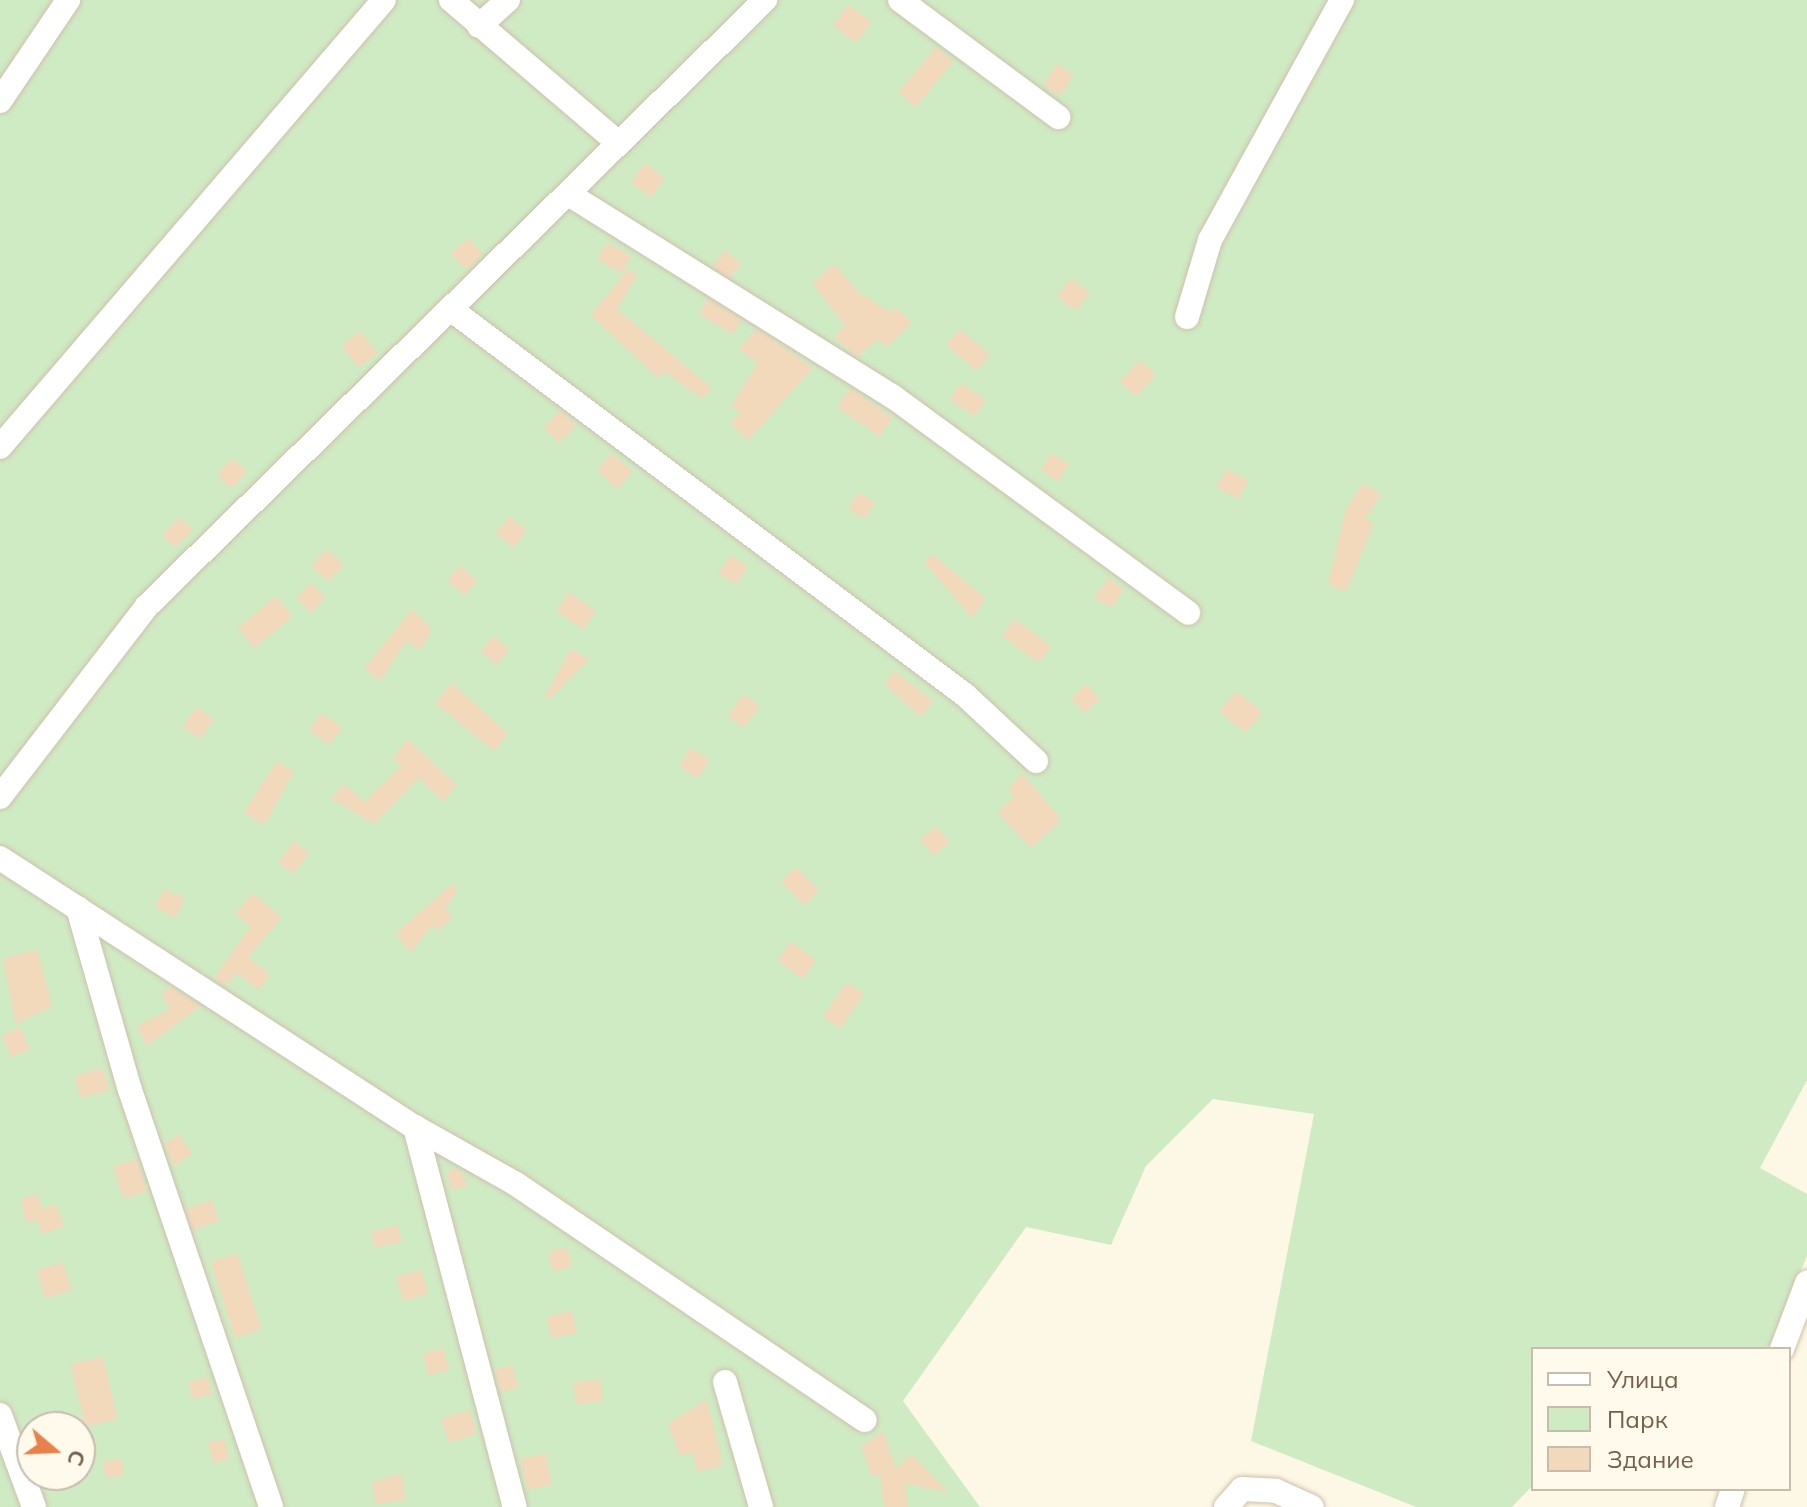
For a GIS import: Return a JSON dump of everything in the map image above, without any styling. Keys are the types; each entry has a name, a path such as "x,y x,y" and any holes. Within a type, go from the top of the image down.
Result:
{"street":[{"path":"0,101 68,0"},
{"path":"0,447 384,0"},
{"path":"451,0 617,142"},
{"path":"479,26 508,0"},
{"path":"0,797 147,606 254,495 453,311 570,195 617,142 765,0"},
{"path":"900,0 1058,117"},
{"path":"1187,317 1210,240 1342,0"},
{"path":"570,195 892,396 1188,613"},
{"path":"453,311 965,695 1036,761"},
{"path":"0,858 415,1127 516,1184 865,1420"},
{"path":"78,908 130,1090 271,1507"},
{"path":"415,1127 515,1507"},
{"path":"1783,1347 1807,1283"},
{"path":"725,1382 761,1507"},
{"path":"0,1415 34,1507"},
{"path":"1226,1507 1242,1489 1276,1491 1312,1507"}],"green space":[{"path":"0,0 1807,0 1807,1080 1760,1168 1807,1194 1807,1256 1769,1347 1531,1347 1531,1487 1512,1507 1416,1507 1251,1441 1314,1114 1213,1099 1146,1166 1111,1245 1026,1227 903,1401 980,1507 0,1507"}],"building":[{"path":"848,5 871,22 856,43 833,26"},
{"path":"936,47 954,62 916,107 898,92"},
{"path":"1057,64 1074,75 1060,96 1043,85"},
{"path":"645,163 665,178 651,197 631,182"},
{"path":"468,238 483,254 466,270 451,254"},
{"path":"607,242 631,256 621,273 597,259"},
{"path":"725,250 741,263 729,279 712,266"},
{"path":"835,264 858,292 891,312 896,307 912,323 886,347 878,339 857,357 834,337 845,325 812,283"},
{"path":"628,269 637,275 617,309 712,388 703,399 664,371 658,378 591,315"},
{"path":"1071,278 1090,293 1076,311 1057,296"},
{"path":"708,299 742,320 733,335 699,313"},
{"path":"757,329 813,368 748,440 730,424 741,412 731,406 758,363 739,349"},
{"path":"960,329 990,355 976,371 946,345"},
{"path":"360,331 378,353 359,368 341,346"},
{"path":"1140,360 1156,375 1136,397 1120,382"},
{"path":"961,383 986,400 975,416 950,400"},
{"path":"850,388 893,418 879,437 837,407"},
{"path":"560,410 576,425 560,443 544,428"},
{"path":"612,453 633,472 617,489 597,470"},
{"path":"1051,453 1069,464 1059,481 1041,470"},
{"path":"233,458 247,472 231,488 217,474"},
{"path":"1226,469 1248,480 1239,499 1216,488"},
{"path":"1363,483 1381,495 1365,519 1374,523 1346,592 1328,584 1346,509"},
{"path":"859,492 875,502 865,519 848,509"},
{"path":"509,516 527,530 514,547 495,533"},
{"path":"180,517 193,530 175,547 162,535"},
{"path":"327,549 344,565 328,582 311,566"},
{"path":"932,554 986,599 972,618 924,562"},
{"path":"731,555 748,567 736,585 718,573"},
{"path":"459,566 477,580 465,595 447,581"},
{"path":"1108,578 1124,589 1112,607 1094,599"},
{"path":"310,583 326,597 312,613 296,599"},
{"path":"569,592 596,611 583,630 556,611"},
{"path":"276,596 293,616 254,648 238,628"},
{"path":"412,609 432,630 420,650 406,641 380,681 364,669"},
{"path":"1014,619 1051,646 1039,663 1002,636"},
{"path":"493,636 509,649 497,665 480,652"},
{"path":"571,649 589,659 550,699 545,696"},
{"path":"895,671 933,701 921,717 884,684"},
{"path":"452,683 508,734 494,751 435,703"},
{"path":"1086,684 1100,698 1085,713 1071,699"},
{"path":"1236,691 1262,713 1245,733 1219,711"},
{"path":"744,694 760,706 744,728 728,716"},
{"path":"197,707 214,720 199,739 183,726"},
{"path":"322,713 342,728 329,745 309,730"},
{"path":"407,739 457,785 443,801 419,778 374,824 331,798 344,784 364,802 402,766 393,759"},
{"path":"690,748 709,759 698,778 679,767"},
{"path":"277,761 294,772 264,825 244,812"},
{"path":"1022,773 1061,820 1031,848 997,812 1015,796 1008,790"},
{"path":"936,826 950,842 934,856 920,840"},
{"path":"294,841 309,852 294,874 278,863"},
{"path":"796,867 819,890 804,905 781,882"},
{"path":"452,884 458,890 445,908 453,917 437,931 432,925 410,953 396,933"},
{"path":"164,889 185,899 176,918 155,908"},
{"path":"252,893 282,917 248,958 270,974 259,990 236,973 226,986 214,978 251,926 235,914"},
{"path":"791,942 816,960 803,979 777,961"},
{"path":"37,949 52,1006 16,1024 3,959"},
{"path":"847,982 864,994 840,1028 823,1016"},
{"path":"171,987 201,1006 146,1046 137,1026 170,1009 161,993"},
{"path":"20,1027 30,1049 11,1057 2,1035"},
{"path":"103,1068 109,1090 81,1098 75,1076"},
{"path":"179,1134 192,1154 174,1166 164,1144"},
{"path":"137,1159 147,1192 123,1199 113,1166"},
{"path":"459,1169 469,1187 450,1189 448,1170"},
{"path":"38,1194 42,1209 56,1204 64,1226 42,1234 37,1220 26,1223 21,1199"},
{"path":"212,1200 219,1221 192,1230 185,1209"},
{"path":"398,1225 402,1242 375,1248 371,1231"},
{"path":"567,1247 572,1266 553,1271 548,1252"},
{"path":"237,1253 262,1329 235,1338 210,1262"},
{"path":"63,1262 72,1290 45,1298 36,1271"},
{"path":"422,1270 428,1294 403,1301 397,1276"},
{"path":"572,1311 577,1332 552,1338 547,1317"},
{"path":"443,1348 449,1370 429,1376 423,1353"},
{"path":"103,1357 117,1419 96,1424 96,1411 82,1411 71,1364"},
{"path":"512,1365 518,1387 501,1392 495,1370"},
{"path":"208,1377 212,1395 193,1399 189,1381"},
{"path":"600,1379 603,1401 576,1405 573,1383"},
{"path":"707,1399 723,1465 698,1472 692,1452 680,1456 668,1424"},
{"path":"469,1410 477,1434 449,1443 441,1419"},
{"path":"883,1431 896,1469 911,1454 949,1493 905,1483 908,1507 884,1507 880,1474 872,1477 861,1446"},
{"path":"225,1439 229,1460 212,1463 208,1442"},
{"path":"545,1453 552,1484 528,1490 521,1459"},
{"path":"121,1458 124,1475 106,1478 103,1461"},
{"path":"402,1473 405,1500 376,1504 372,1482"}]}
